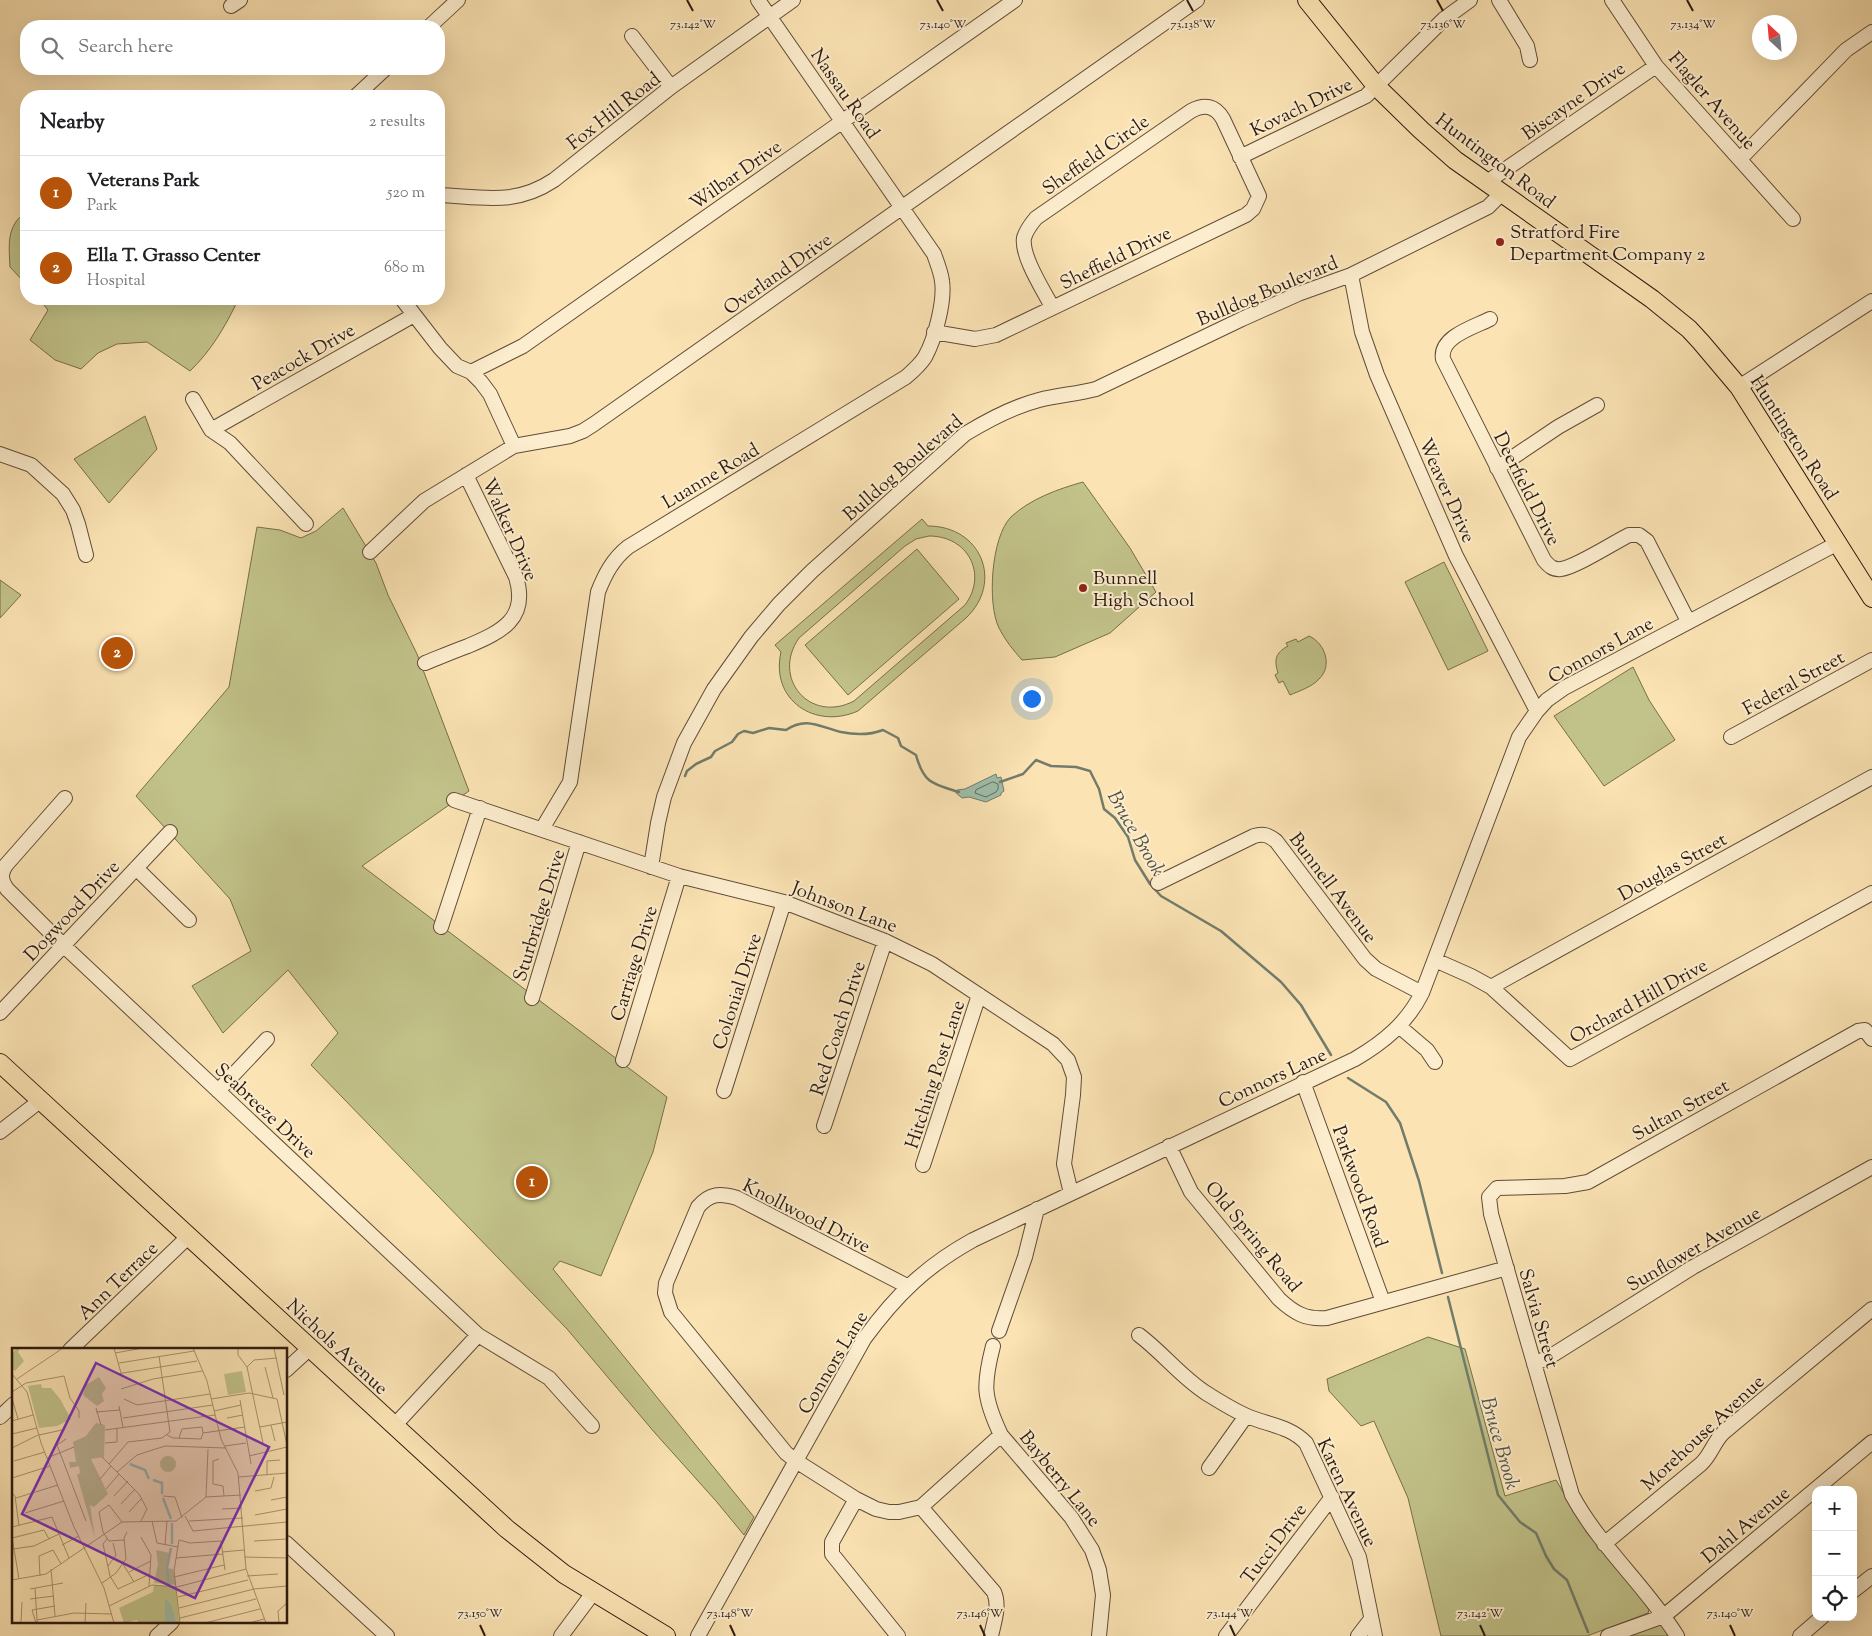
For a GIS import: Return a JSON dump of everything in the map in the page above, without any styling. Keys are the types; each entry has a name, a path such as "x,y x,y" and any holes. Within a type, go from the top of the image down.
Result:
{"main road":[{"name":"Huntington Road","path":"1307,0 1377,87 1455,160 1636,287 1671,314 1701,342 1739,387 1872,598"},
{"name":"Nichols Avenue","path":"0,1063 507,1529 551,1565 666,1636"}],"street":[{"path":"436,20 458,0"},
{"name":"Nassau Road","path":"758,0 903,208"},
{"name":"Fox Hill Road","path":"445,195 504,198 523,196 540,190 671,88 793,0"},
{"name":"Wilbar Drive","path":"471,372 523,346 1015,0"},
{"name":"Overland Drive","path":"370,552 424,501 514,446 570,436 583,431 1197,0"},
{"name":"Kovach Drive","path":"1240,157 1366,96 1444,19 1470,0"},
{"path":"1499,0 1527,46 1530,60"},
{"name":"Flagler Avenue","path":"1612,0 1656,66 1793,219"},
{"path":"1740,159 1846,50 1872,32"},
{"path":"632,36 671,88"},
{"name":"Biscayne Drive","path":"1487,182 1656,66"},
{"path":"362,90 379,75"},
{"name":"Sheffield Circle","path":"1052,307 1028,259 1024,240 1027,229 1036,218 1191,111 1201,107 1214,108 1220,114 1240,157"},
{"name":"Sheffield Drive","path":"934,332 975,339 996,335 1246,215 1253,209 1259,196 1240,157"},
{"name":"Bulldog Boulevard","path":"651,867 664,797 684,743 714,689 751,636 812,571 965,434 990,419 1016,408 1040,400 1080,394 1096,389 1242,319 1298,294 1351,275 1488,207 1502,193"},
{"name":"Luanne Road","path":"542,829 570,782 598,592 608,568 617,556 628,547 906,377 925,356 934,332 943,296 942,280 931,250 903,208"},
{"name":"Weaver Drive","path":"1351,275 1362,332 1377,375 1456,556 1537,711"},
{"path":"1739,387 1872,301"},
{"path":"406,305 457,366 471,372 490,394 514,446"},
{"name":"Peacock Drive","path":"211,430 414,315"},
{"name":"Deerfield Drive","path":"1490,319 1449,341 1442,355 1544,560 1549,567 1560,570 1628,535 1639,535 1647,541 1688,621"},
{"path":"193,399 211,430 230,443 306,524"},
{"path":"1497,468 1558,427 1597,405"},
{"path":"0,454 31,466 63,494 73,510 86,555"},
{"name":"Walker Drive","path":"425,663 496,634 516,614 520,602 520,590 516,577 466,475"},
{"name":"Connors Lane","path":"698,1636 864,1339 907,1286 957,1248 1370,1050 1400,1027 1422,993 1519,737 1537,711 1547,700 1564,688 1838,543"},
{"name":"Federal Street","path":"1731,737 1872,660"},
{"name":"Douglas Street","path":"1491,987 1872,777"},
{"name":"Seabreeze Drive","path":"65,798 2,870 2,883 7,889 63,945 478,1335 549,1378 592,1426"},
{"name":"Johnson Lane","path":"454,800 679,876 784,902 885,941 932,964 1053,1044 1064,1054 1071,1066 1074,1077 1064,1164 1071,1193"},
{"path":"441,927 480,808"},
{"name":"Dogwood Drive","path":"0,1013 170,832"},
{"name":"Bunnell Avenue","path":"1158,882 1254,836 1262,834 1270,836 1276,841 1365,959 1376,969 1422,993"},
{"name":"Sturbridge Drive","path":"532,998 579,842"},
{"path":"136,868 189,920"},
{"name":"Carriage Drive","path":"623,1060 679,876"},
{"name":"Orchard Hill Drive","path":"1435,960 1491,987 1570,1059 1872,893"},
{"name":"Colonial Drive","path":"724,1091 784,902"},
{"name":"Red Coach Drive","path":"824,1126 885,941"},
{"name":"Hitching Post Lane","path":"923,1165 979,995"},
{"path":"1400,1027 1427,1050 1435,1062"},
{"name":"Sultan Street","path":"1503,1187 1565,1186 1588,1182 1858,1031 1868,1034"},
{"path":"218,1091 267,1040"},
{"name":"Parkwood Road","path":"1303,1082 1383,1302"},
{"path":"0,1132 41,1100"},
{"name":"Old Spring Road","path":"1169,1146 1191,1192 1279,1299 1295,1313 1306,1318 1327,1318 1507,1268"},
{"name":"Sunflower Avenue","path":"1534,1364 1551,1356 1693,1267 1872,1167"},
{"name":"Salvia Street","path":"1503,1187 1497,1188 1492,1192 1489,1197 1490,1205 1572,1495 1604,1544 1664,1616 1677,1636"},
{"name":"Knollwood Drive","path":"907,1286 736,1198 723,1194 712,1195 705,1199 698,1207 666,1283 665,1293 671,1312 780,1445 796,1461 856,1499 876,1508 889,1512 899,1512 921,1507"},
{"path":"999,1331 1025,1257 1037,1209"},
{"name":"Ann Terrace","path":"72,1348 189,1236"},
{"name":"Morehouse Avenue","path":"1604,1544 1701,1464 1711,1453 1718,1438 1724,1432 1872,1309"},
{"path":"394,1426 478,1335"},
{"name":"Karen Avenue","path":"1139,1335 1155,1346 1179,1372 1197,1387 1246,1416 1292,1431 1299,1436 1311,1451 1359,1557 1374,1636"},
{"name":"Bayberry Lane","path":"993,1346 986,1373 986,1389 991,1411 1002,1435 1071,1517 1092,1550 1099,1570 1103,1595 1099,1636"},
{"path":"288,1368 310,1348"},
{"path":"0,1417 12,1406"},
{"path":"1209,1468 1246,1416"},
{"path":"991,1636 997,1605 994,1592 921,1507 1002,1435"},
{"name":"Dahl Avenue","path":"1664,1616 1872,1442"},
{"name":"Tucci Drive","path":"1226,1636 1332,1497"},
{"path":"856,1499 832,1542 832,1554 898,1636"},
{"path":"288,1545 388,1636"},
{"path":"1857,1589 1872,1576"},
{"path":"561,1636 594,1593"},
{"path":"1608,1636 1664,1616"},
{"path":"1358,1636 1371,1619"},
{"path":"1800,1636 1817,1621"},
{"path":"157,1636 170,1624"}],"green space":[{"path":"20,217 20,278 10,267 10,236 15,223"},
{"path":"44,305 236,305 217,338 190,371 147,342 117,344 98,353 81,369 55,360 30,340 48,310"},
{"path":"145,416 157,449 109,503 74,459"},
{"path":"1083,482 1130,548 1156,592 1110,633 1055,657 1022,660 1004,637 995,617 992,588 995,555 999,539 1011,517 1027,505 1054,491"},
{"path":"343,508 376,563 388,595 417,654 469,791 362,866 667,1097 653,1152 601,1276 560,1261 553,1269 754,1517 744,1535 567,1329 311,1065 338,1033 288,970 223,1033 192,986 251,951 230,899 136,796 229,687 257,527 280,530 301,538 316,531"},
{"path":"922,519 928,526 946,528 962,535 981,558 985,573 984,588 977,604 966,618 858,711 842,716 826,717 799,707 789,697 782,684 779,669 781,652 775,645","holes":["929,536 954,542 964,550 974,570 975,581 972,593 965,605 854,701 838,707 823,706 810,702 799,693 792,682 790,668 792,653 799,638 905,546 916,539"]},
{"path":"917,549 959,599 848,695 805,645"},
{"path":"1444,562 1488,651 1448,670 1405,582"},
{"path":"0,580 21,595 0,618"},
{"path":"1309,636 1315,639 1323,649 1326,668 1316,682 1290,695 1283,681 1279,683 1275,675 1278,673 1277,657 1280,651 1288,646 1286,643 1296,639 1298,642"},
{"path":"1633,667 1649,700 1675,740 1604,786 1554,716"},
{"path":"1428,1337 1465,1349 1505,1496 1556,1480 1587,1533 1636,1590 1649,1610 1648,1613 1587,1636 1441,1636 1408,1498 1374,1421 1361,1426 1329,1391 1327,1379"},
{"path":"1661,1622 1670,1636 1628,1636"}],"water":[{"path":"996,774 997,778 1001,777 1004,791 1001,795 986,802 969,797 962,798 956,793 957,790 965,789"}],"waterway":[{"name":"Bruce Brook","path":"685,776 687,771 696,764 711,757 715,751 732,742 738,734 744,731 753,733 769,728 786,730 793,726 807,723 852,734 868,734 883,730 898,738 901,746 916,755 922,772 926,777 942,787 959,792"},
{"name":"Bruce Brook","path":"1000,782 1023,774 1036,760 1051,766 1076,767 1090,771 1099,789 1104,809 1115,818 1128,837 1135,860 1150,884 1161,896 1221,931 1281,982 1301,1005 1331,1055"},
{"name":"Bruce Brook","path":"1348,1078 1386,1102 1400,1123 1419,1181 1442,1273"},
{"name":"Bruce Brook","path":"1448,1297 1498,1495 1520,1522 1536,1533 1554,1569 1567,1580 1588,1632"}],"place":[{"name":"Stratford Fire Department Company 2","path":"1500,242"},
{"name":"Bunnell High School","path":"1083,588"},
{"name":"Ella T. Grasso Center","path":"117,653"},
{"name":"Veterans Park","path":"532,1182"}]}
